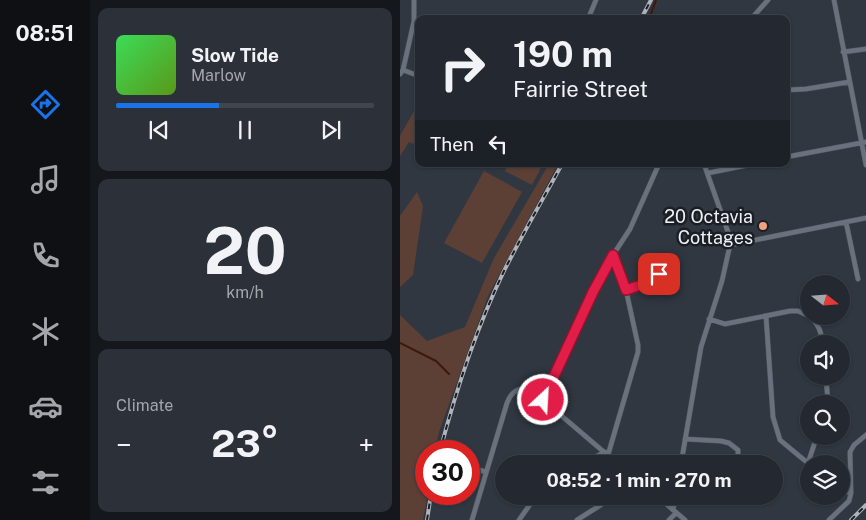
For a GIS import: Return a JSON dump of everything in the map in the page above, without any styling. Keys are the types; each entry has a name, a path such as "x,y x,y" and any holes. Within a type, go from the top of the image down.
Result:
{"street":[{"path":"414,0 414,21 401,72 415,75"},
{"path":"590,15 596,0"},
{"path":"755,15 768,0"},
{"path":"834,0 849,82 864,142 866,165"},
{"path":"843,52 866,48"},
{"path":"790,90 849,82"},
{"path":"790,156 864,142"},
{"path":"543,400 593,292 613,255 630,230 658,167"},
{"path":"682,455 700,347 722,282 730,245 728,232 705,167"},
{"path":"708,173 738,167"},
{"path":"730,245 866,218"},
{"path":"846,222 858,279"},
{"path":"472,520 507,404 512,393 518,390 528,389 538,392 543,400 607,454 638,352 626,290 613,255"},
{"path":"626,290 653,281"},
{"path":"709,319 725,324 800,312"},
{"path":"766,316 773,416 780,440 800,457"},
{"path":"830,520 847,503 851,492 850,452 854,445 866,435"},
{"path":"685,439 729,443 738,450 738,455"},
{"path":"480,470 486,472"},
{"path":"519,520 530,505"},
{"path":"577,520 601,505"},
{"path":"667,505 685,520"},
{"path":"669,520 675,512 675,505"}],"shaded area":[{"path":"415,109 415,144 409,142 400,156 400,136"},
{"path":"507,167 541,167 532,185 505,171"},
{"path":"547,167 556,167 488,296 437,440 415,440 415,505 426,505 423,520 400,520 400,315 427,341 465,327 494,258"},
{"path":"484,171 522,192 482,263 444,243"},
{"path":"417,192 423,206 413,275 400,287 400,216"}],"waterway":[{"path":"650,15 656,0"},
{"path":"400,343 436,361 449,374"}],"railway":[{"path":"643,15 651,0"},
{"path":"443,440 460,383 484,315 511,258 560,167"},
{"path":"427,520 429,505"},
{"path":"851,520 866,505"}],"place":[{"name":"20 Octavia Cottages","path":"763,226"}],"route":[{"path":"543,400 593,292 613,255 626,290 653,281 654,277 659,274"}]}
